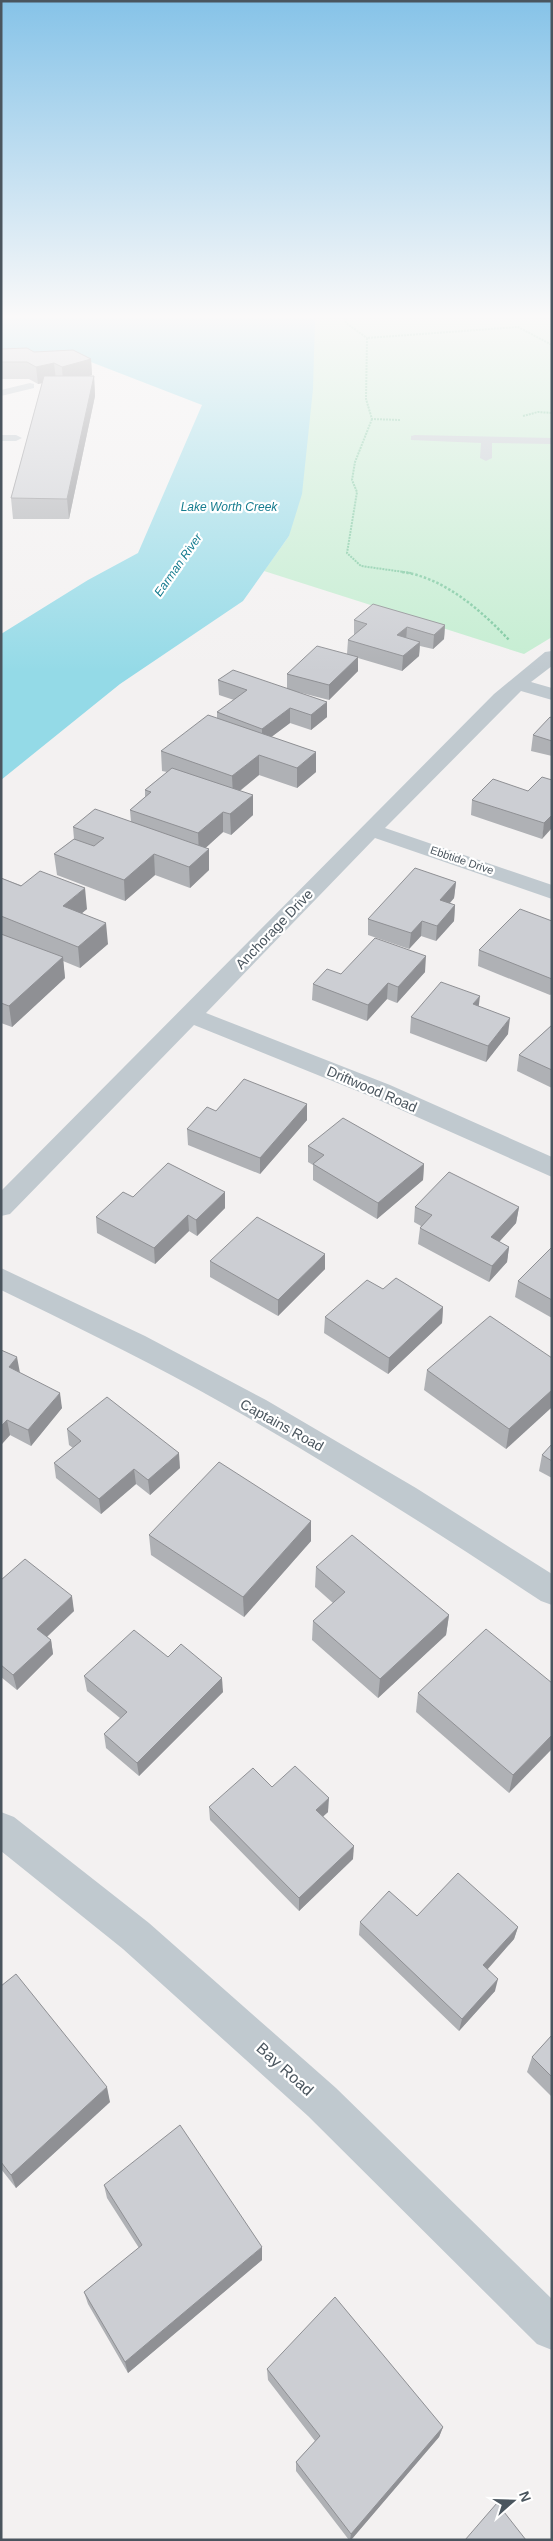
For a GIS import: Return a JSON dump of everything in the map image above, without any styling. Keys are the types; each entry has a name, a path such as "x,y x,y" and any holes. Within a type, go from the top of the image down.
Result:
{"street":[{"name":"Anchorage Drive","path":"1,1207 516,684 552,656"},
{"path":"516,684 552,694"},
{"name":"Ebbtide Drive","path":"371,830 552,892"},
{"name":"Driftwood Road","path":"190,1015 381,1091 552,1168"},
{"name":"Captains Road","path":"1,1278 154,1353 316,1443 489,1549 552,1592"},
{"name":"Bay Road","path":"1,1829 136,1936 322,2102 552,2329"}],"lane":[{"path":"1,438 16,438"},
{"path":"415,438 552,440"},
{"path":"486,458 487,440"}],"path":[{"path":"365,437 355,462 352,480 357,492 347,553 361,566 420,574 473,605 489,618 509,640"}],"green space":[{"path":"300,437 552,437 552,637 524,654 264,571 289,536"}],"water":[{"name":"Lake Worth Creek","path":"188,437 308,437 302,494 289,536 243,601 120,684 1,780 1,634 88,580 138,553"}],"building":[{"path":"28,437 81,437 67,499 11,498"},
{"path":"373,604 445,625 434,635 407,627 397,635 420,642 403,656 348,640 367,624 354,620"},
{"path":"317,646 358,657 329,685 287,674"},
{"path":"233,670 327,702 311,715 290,708 262,729 217,712 247,690 218,680"},
{"path":"208,715 316,752 297,768 259,755 232,776 161,751"},
{"path":"550,717 552,718 552,741 533,735"},
{"path":"172,768 253,795 230,814 223,812 198,833 130,810 151,792 145,790"},
{"path":"542,777 552,780 552,815 544,823 472,800 493,779 528,791"},
{"path":"95,809 209,849 189,867 154,854 124,880 54,854 74,839 94,846 104,838 73,827"},
{"path":"415,868 456,882 440,900 455,905 437,926 422,921 411,933 368,919"},
{"path":"40,871 85,888 63,906 106,923 78,947 1,916 1,878 21,886"},
{"path":"520,909 552,921 552,979 479,950"},
{"path":"1,934 63,957 9,1006 1,1003"},
{"path":"375,938 426,956 398,987 388,983 368,1005 313,984 327,969 341,974"},
{"path":"441,982 480,996 473,1004 510,1018 488,1046 411,1017"},
{"path":"552,1025 552,1070 519,1055"},
{"path":"244,1079 307,1104 260,1158 187,1129 207,1107 216,1111"},
{"path":"343,1118 424,1164 378,1203 313,1164 324,1155 308,1146"},
{"path":"168,1163 225,1192 196,1220 188,1215 154,1248 96,1217 123,1192 133,1197"},
{"path":"449,1172 519,1207 491,1237 509,1247 492,1266 420,1228 432,1215 415,1207"},
{"path":"257,1217 325,1254 278,1300 210,1261"},
{"path":"552,1247 552,1300 518,1281"},
{"path":"396,1278 443,1307 389,1358 325,1317 367,1280 383,1289"},
{"path":"490,1316 552,1358 552,1390 509,1429 427,1370"},
{"path":"1,1350 17,1357 9,1367 60,1393 28,1430 7,1420 1,1426"},
{"path":"107,1397 179,1453 148,1480 134,1469 99,1499 54,1463 81,1441 67,1429"},
{"path":"552,1444 552,1461 542,1455"},
{"path":"219,1462 311,1521 243,1597 149,1535"},
{"path":"352,1535 449,1615 380,1679 313,1621 345,1592 316,1567"},
{"path":"25,1559 72,1596 37,1629 51,1640 13,1675 1,1665 1,1580"},
{"path":"486,1629 552,1683 552,1735 513,1775 418,1693"},
{"path":"134,1630 168,1657 181,1644 222,1678 137,1763 104,1734 127,1712 84,1676"},
{"path":"295,1766 329,1798 316,1810 354,1846 299,1898 209,1807 253,1768 272,1787"},
{"path":"458,1873 518,1927 483,1965 498,1979 462,2019 360,1922 389,1891 417,1916"},
{"path":"16,1974 107,2087 11,2175 1,2162 1,1986"},
{"path":"552,2035 552,2077 532,2057"},
{"path":"180,2125 262,2247 125,2362 84,2292 142,2245 104,2185"},
{"path":"335,2297 443,2427 351,2534 296,2462 320,2436 267,2369"},
{"path":"497,2503 526,2540 465,2540"}],"water label":[{"name":"Earman River","path":"178,565"}]}
